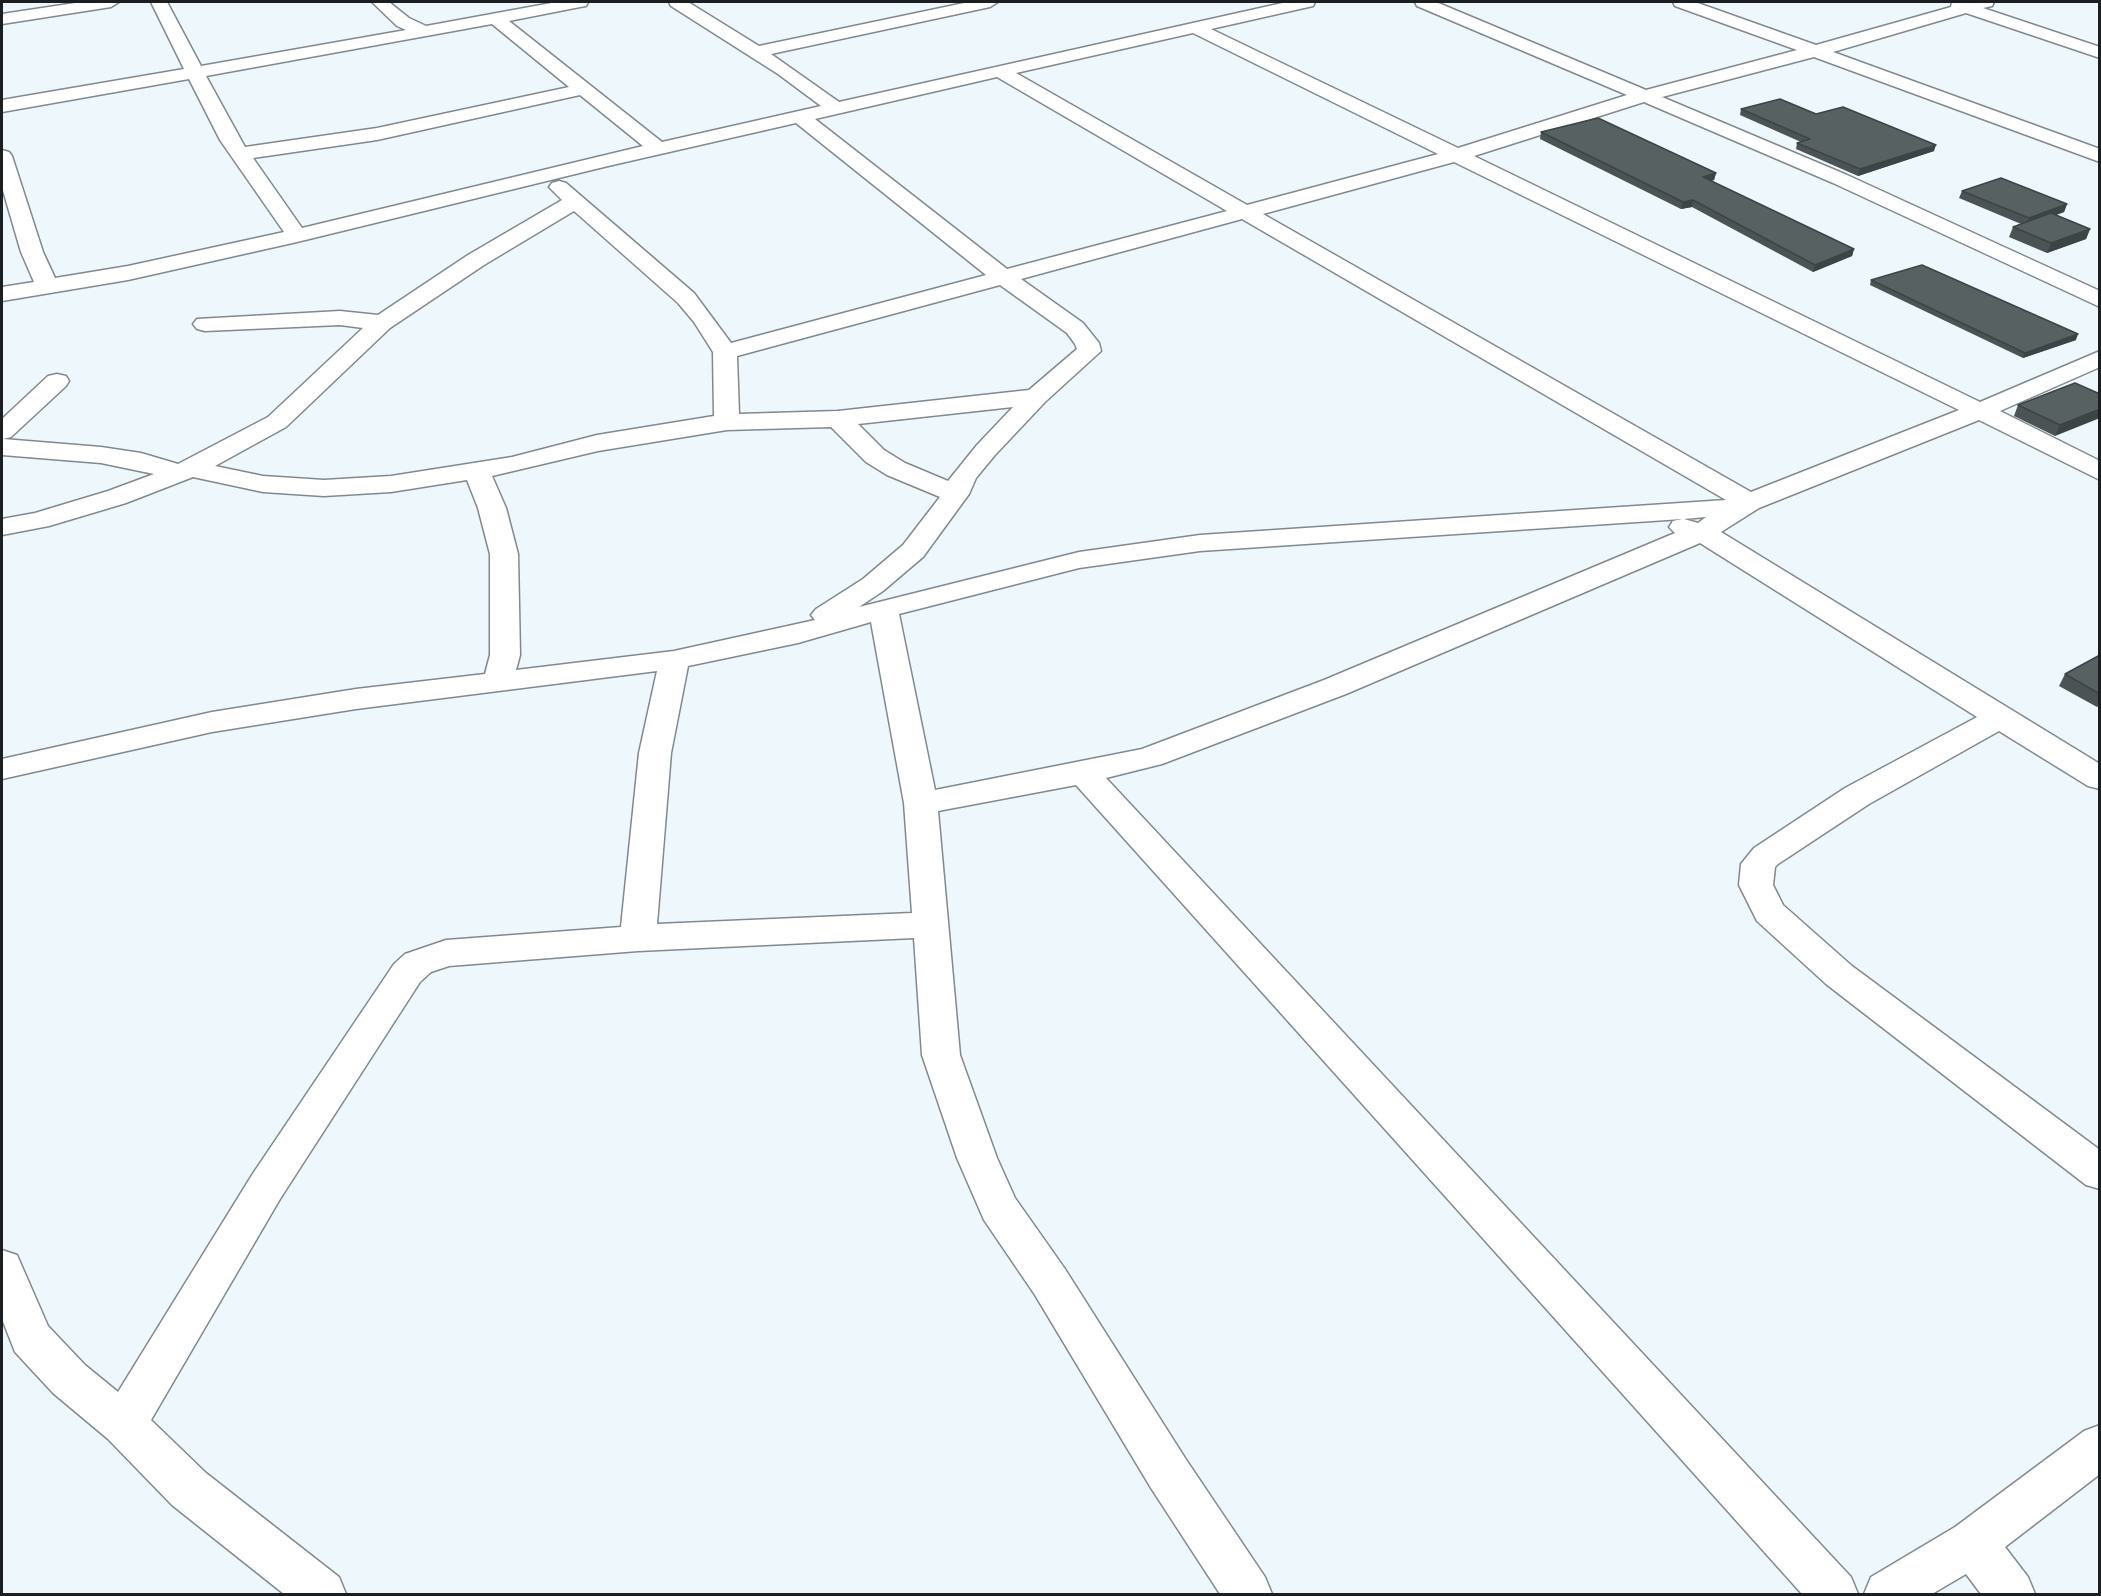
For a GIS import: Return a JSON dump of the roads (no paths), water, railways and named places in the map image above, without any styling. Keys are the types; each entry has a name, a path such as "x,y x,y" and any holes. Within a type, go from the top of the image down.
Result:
{"street":[{"path":"2,19 111,2"},
{"path":"159,2 225,131 297,236"},
{"path":"380,2 395,16 422,31"},
{"path":"2,106 196,73 580,2"},
{"path":"676,2 757,52 835,108"},
{"path":"757,52 990,2"},
{"path":"2,294 128,273 297,236 835,108 1307,2"},
{"path":"1423,2 1648,95 1840,178 2100,300"},
{"path":"1681,2 1819,50 2100,156"},
{"path":"725,352 1456,155 1648,95 1819,50 1957,4 1986,2"},
{"path":"1957,4 2100,53"},
{"path":"496,19 659,149"},
{"path":"1194,27 1980,411 2100,472"},
{"path":"999,71 1246,212 1745,504"},
{"path":"241,154 376,134 584,90"},
{"path":"800,117 1003,278 1076,328 1087,343 1089,351 1036,397 964,476 956,494 913,551 883,600 921,803 941,1055 977,1158 999,1208 1050,1282 1168,1473 1248,1594"},
{"path":"2,156 32,252 47,286"},
{"path":"547,175 574,202 686,298 703,318 725,352 727,422"},
{"path":"2,527 39,520 117,497 184,470 277,422 382,323 476,260 574,202"},
{"path":"206,324 340,318 382,323"},
{"path":"921,803 1083,773 1151,756 1335,687 1702,532 1745,504 1980,411 2100,358"},
{"path":"2,432 57,381"},
{"path":"2,447 101,454 263,484 324,488 391,484 477,471 513,465 597,443 727,422 838,419 1036,397"},
{"path":"838,419 875,456 896,469 956,494"},
{"path":"477,471 492,508 504,554 505,655 498,681"},
{"path":"2,770 212,722 356,699 674,660 798,634 883,600 1078,560 1200,543 1632,515 1745,504"},
{"path":"1632,515 1702,532 2100,778"},
{"path":"638,938 655,753 674,660"},
{"path":"2000,717 1857,796 1766,856 1758,864 1756,885 1769,912 1839,975 2100,1173"},
{"path":"1083,773 1834,1594"},
{"path":"124,1424 266,1187 407,973 418,963 446,953 638,938 929,925"},
{"path":"2,1268 31,1338 69,1379 124,1424 189,1489 322,1594"},
{"path":"1888,1594 1972,1543 2100,1446"},
{"path":"1972,1543 2011,1594"}]}
